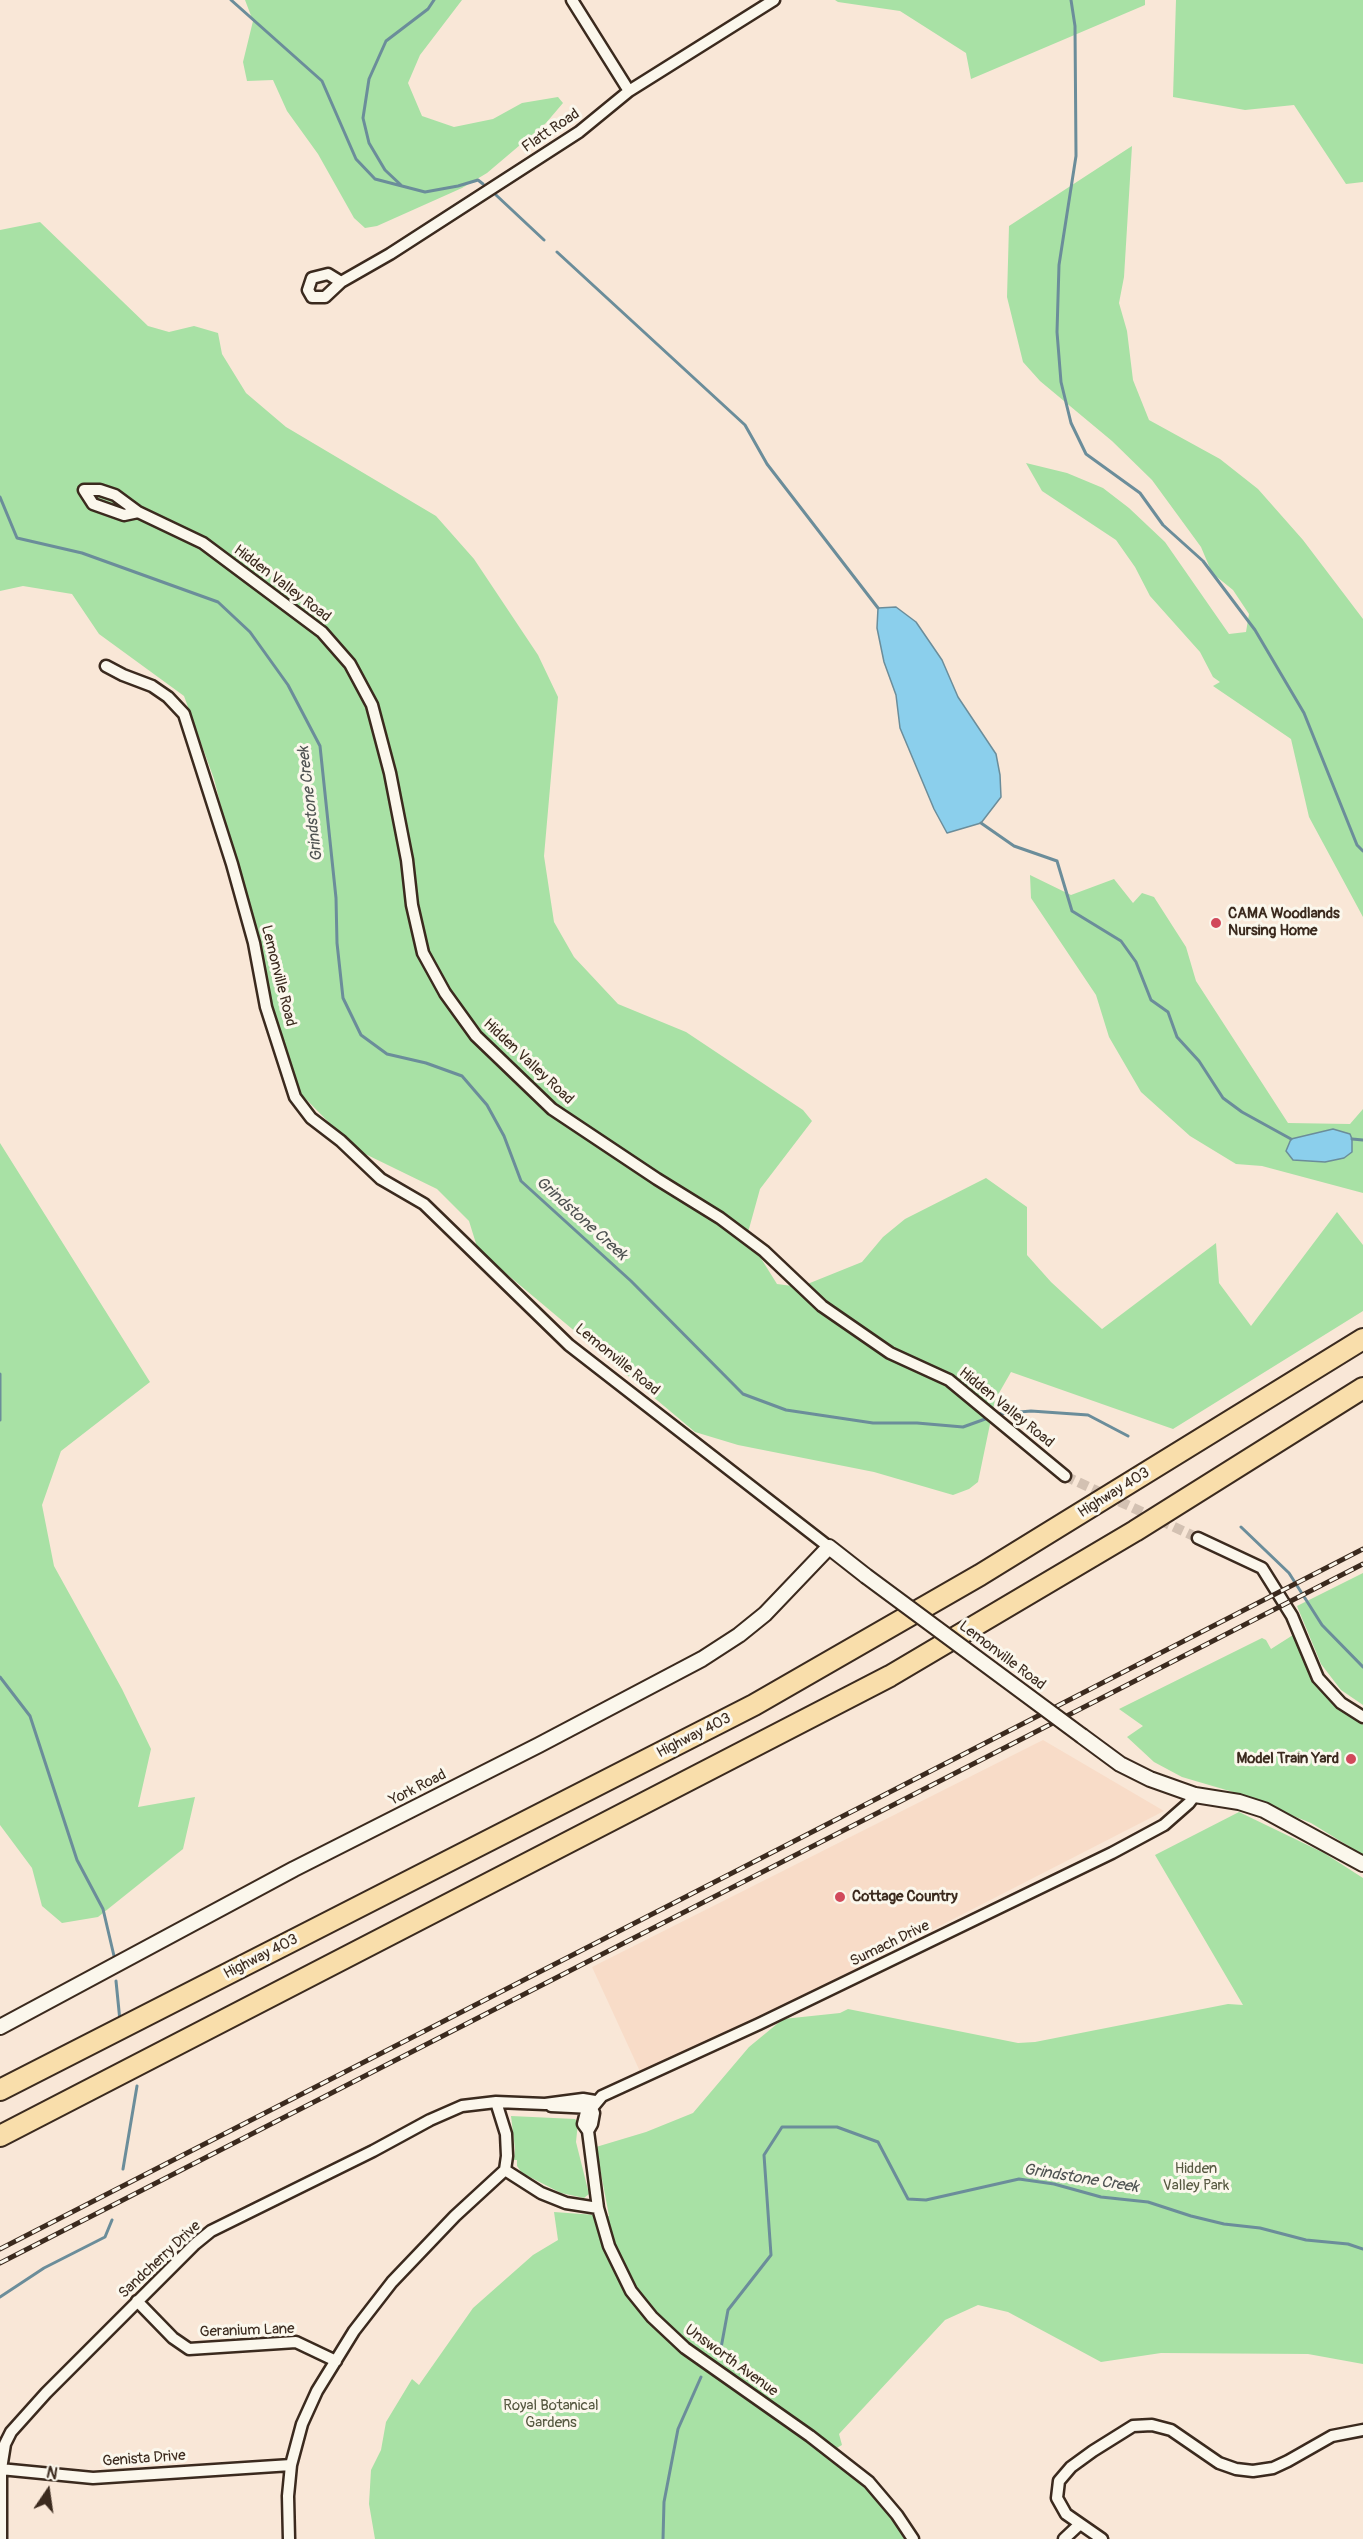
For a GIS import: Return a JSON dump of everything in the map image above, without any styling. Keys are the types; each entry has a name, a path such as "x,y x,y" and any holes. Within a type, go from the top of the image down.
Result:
{"highway":[{"name":"Highway 403","path":"0,2090 765,1699 970,1582 1363,1339"},
{"path":"0,2136 890,1676 1135,1531 1363,1388"}],"street":[{"path":"572,0 629,92"},
{"name":"Flatt Road","path":"340,282 390,254 579,132 629,92 774,0"},
{"name":"Hidden Valley Road","path":"138,512 203,543 322,632 350,664 372,705 390,773 407,860 412,906 423,953 445,993 476,1036 552,1109 720,1218 764,1251 822,1306 890,1353 949,1380 985,1407 1065,1476"},
{"name":"Lemonville Road","path":"106,666 152,686 168,697 184,714 232,864 254,943 266,1007 295,1097 310,1118 341,1141 381,1179 424,1204 569,1345 866,1576 1120,1764 1150,1779 1194,1795 1239,1802 1264,1810 1363,1864"},
{"path":"1198,1538 1262,1568 1292,1616 1318,1678 1341,1702 1363,1717"},
{"name":"York Road","path":"0,2027 284,1874 540,1745 702,1659 739,1635 765,1614 829,1547"},
{"name":"Sumach Drive","path":"594,2105 602,2096 779,2014 1112,1852 1164,1825 1189,1803 1194,1795"},
{"path":"289,2539 288,2496 291,2465 302,2424 317,2391 354,2331 392,2282 455,2216 505,2170 506,2134 496,2102"},
{"name":"Sandcherry Drive","path":"1,2539 1,2469 5,2444 11,2432 46,2393 137,2301 211,2231 462,2106 496,2102 545,2104 556,2108 594,2105"},
{"name":"Unsworth Avenue","path":"594,2105 586,2112 583,2124 588,2131 598,2208 609,2246 631,2291 652,2317 685,2348 810,2436 869,2482 897,2515 913,2539"},
{"path":"505,2170 541,2193 566,2203 598,2208"},
{"name":"Geranium Lane","path":"137,2301 173,2338 189,2349 296,2342 312,2347 336,2361"},
{"path":"1102,2539 1066,2514 1058,2498 1059,2481 1078,2461 1133,2426 1152,2426 1171,2430 1219,2463 1236,2469 1253,2471 1273,2468 1332,2436 1363,2430"},
{"name":"Genista Drive","path":"1,2469 93,2478 291,2465"},
{"path":"1064,2539 1080,2524"}],"shaded area":[{"path":"1043,1740 1164,1811 643,2078 592,1967"}],"green space":[{"path":"245,0 462,0 420,55 408,83 422,116 454,127 493,119 522,103 558,97 563,103 546,123 487,173 462,188 377,226 365,228 354,218 318,154 287,111 273,80 247,81 243,62 253,21"},
{"path":"835,0 1145,0 1145,5 971,79 966,53 900,11"},
{"path":"1176,0 1363,0 1363,182 1346,184 1294,105 1245,110 1173,97"},
{"path":"1132,146 1124,277 1119,303 1127,331 1133,380 1149,420 1220,459 1258,489 1303,540 1363,619 1363,917 1309,817 1291,739 1213,686 1220,682 1213,677 1200,652 1150,596 1135,567 1116,540 1042,491 1026,463 1067,473 1103,488 1129,508 1165,542 1229,634 1246,632 1249,614 1233,590 1212,573 1201,547 1152,480 1112,441 1040,381 1023,362 1007,297 1009,226"},
{"path":"40,222 148,326 169,332 194,326 218,333 222,354 246,393 286,427 436,516 474,559 538,655 558,697 544,856 554,922 574,957 618,1004 686,1032 803,1110 812,1121 760,1189 747,1236 777,1284 800,1287 862,1262 883,1237 905,1219 986,1178 1027,1207 1027,1255 1051,1282 1102,1329 1216,1243 1219,1283 1251,1326 1337,1212 1363,1245 1363,1311 1173,1429 1011,1372 995,1400 978,1482 969,1489 953,1495 874,1472 738,1445 695,1432 478,1250 469,1221 437,1189 355,1149 295,1088 274,1039 250,920 214,779 184,696 99,634 72,594 23,586 0,591 0,230"},
{"path":"1030,875 1071,895 1114,879 1133,903 1142,893 1154,897 1186,947 1196,981 1288,1123 1350,1124 1363,1109 1363,1193 1262,1166 1236,1164 1190,1136 1141,1092 1109,1037 1096,995 1031,898"},
{"path":"0,1143 150,1382 61,1451 42,1505 54,1566 122,1689 151,1749 138,1807 195,1797 183,1849 98,1917 62,1923 42,1906 32,1868 0,1825"},
{"path":"1363,1573 1363,1705 1341,1690 1321,1664 1297,1606"},
{"path":"1293,1635 1313,1680 1340,1708 1363,1725 1363,1855 1311,1823 1233,1792 1182,1777 1154,1762 1127,1737 1143,1726 1119,1709 1262,1638 1266,1640 1271,1649"},
{"path":"1239,1812 1324,1853 1363,1878 1363,2364 1308,2354 1161,2353 1101,2362 1008,2312 978,2305 945,2320 839,2434 842,2445 835,2449 913,2535 906,2539 375,2539 369,2504 371,2470 381,2450 386,2422 412,2379 419,2385 473,2308 533,2255 558,2240 554,2212 609,2216 596,2147 646,2132 693,2113 749,2047 783,2019 840,2013 848,2009 1018,2043 1035,2042 1228,2004 1243,2005 1155,1855"},
{"path":"511,2116 575,2119 578,2122 576,2142 589,2194 584,2198 561,2193 522,2173 517,2166 517,2160 514,2160"}],"water":[{"path":"896,607 916,622 942,660 958,697 996,754 1001,797 981,823 947,833 934,809 900,728 896,695 884,662 877,628 878,608"},
{"path":"1333,1129 1350,1134 1352,1139 1352,1152 1344,1158 1325,1162 1293,1160 1286,1151 1291,1139"}],"waterway":[{"path":"231,0 322,81 356,159 375,179 425,192 478,180 483,184"},
{"path":"402,186 385,170 369,143 363,118 369,79 386,41 428,9 434,0"},
{"path":"1071,0 1075,26 1076,156 1059,265 1057,332 1061,382 1071,423 1086,454 1140,493 1163,525 1203,561 1255,630 1304,713 1357,845 1363,851"},
{"path":"496,195 544,240"},
{"path":"557,252 745,425 767,464 878,608"},
{"name":"Grindstone Creek","path":"0,497 17,538 82,553 218,602 250,632 288,685 320,746 336,898 337,943 343,998 361,1035 387,1054 426,1063 462,1076 487,1105 504,1136 521,1181 631,1281 743,1394 786,1410 873,1423 917,1423 963,1427 988,1418"},
{"path":"981,823 1014,846 1057,861 1072,911 1121,941 1136,962 1151,1000 1168,1012 1177,1037 1199,1061 1223,1098 1242,1112 1291,1139"},
{"path":"1352,1139 1363,1140"},
{"path":"0,1374 0,1420"},
{"name":"Grindstone Creek","path":"997,1414 1031,1411 1088,1415 1128,1436"},
{"name":"Grindstone Creek","path":"1241,1527 1289,1573 1322,1625 1363,1667"},
{"path":"0,1677 30,1716 77,1860 103,1909 114,1956"},
{"path":"116,1981 120,2021"},
{"path":"123,2169 137,2086"},
{"name":"Grindstone Creek","path":"721,2348 728,2310 771,2255 764,2155 782,2127 837,2127 878,2142 908,2199 926,2200 1019,2179 1054,2184 1101,2197 1148,2202 1224,2224 1260,2228 1306,2240 1348,2244 1363,2249"},
{"path":"0,2297 44,2268 105,2237 112,2220"},
{"name":"Grindstone Creek","path":"663,2539 664,2502 678,2429 701,2377"}],"tunnel":[{"path":"1065,1476 1198,1538"}],"railway":[{"path":"0,2249 1363,1549"},
{"path":"0,2263 1363,1564"}],"place":[{"name":"CAMA Woodlands Nursing Home","path":"1216,923"},
{"name":"Model Train Yard","path":"1351,1759"},
{"name":"Cottage Country","path":"840,1897"}],"park label":[{"name":"Hidden Valley Park","path":"1196,2178"},
{"name":"Royal Botanical Gardens","path":"551,2414"}]}
